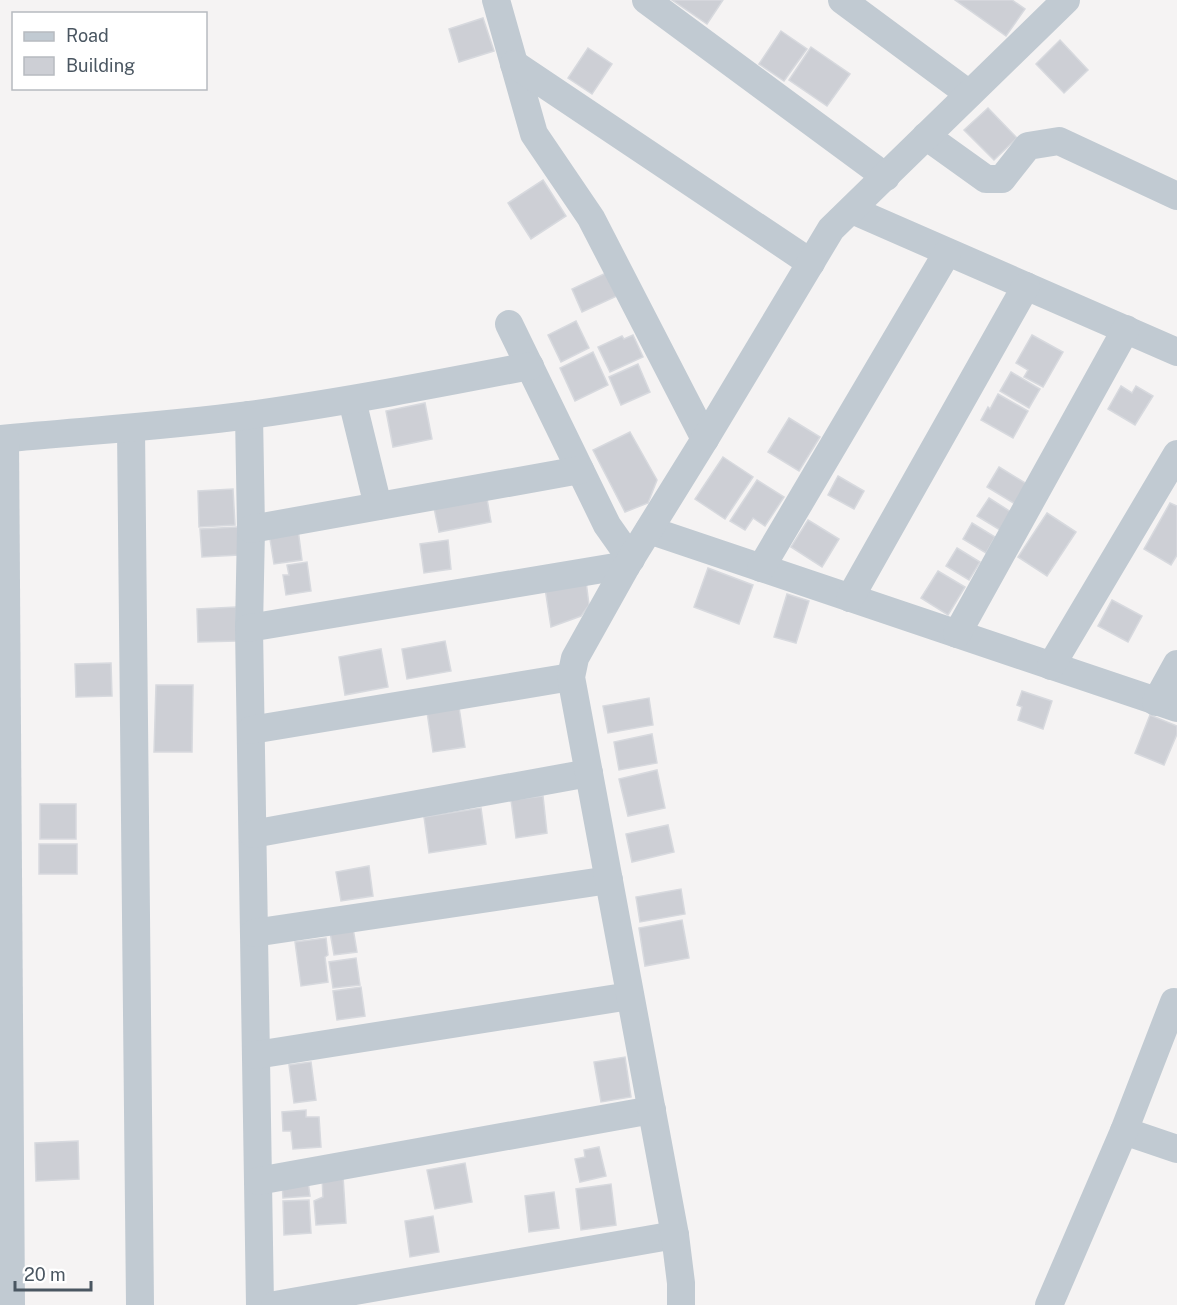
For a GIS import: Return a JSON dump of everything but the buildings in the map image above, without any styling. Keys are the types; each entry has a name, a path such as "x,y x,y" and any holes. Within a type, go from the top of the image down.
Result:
{"street":[{"path":"496,0 534,134 591,218 705,439"},
{"path":"646,0 886,177"},
{"path":"842,0 969,94"},
{"path":"681,1305 681,1283 675,1235 571,677 575,658 629,562 831,229 969,94 1050,4"},
{"path":"514,64 811,264"},
{"path":"926,136 986,179 1002,179 1028,146 1059,141 1177,196"},
{"path":"852,210 1177,352"},
{"path":"761,568 947,253"},
{"path":"850,598 1026,286"},
{"path":"509,324 607,525 629,562"},
{"path":"957,634 1126,329"},
{"path":"11,1305 3,439 131,429 249,415 352,400 530,366"},
{"path":"352,400 378,506"},
{"path":"249,415 251,529 249,628 260,1305"},
{"path":"131,429 140,1305"},
{"path":"1051,666 1177,454"},
{"path":"251,529 580,470"},
{"path":"649,530 1167,705 1177,664"},
{"path":"249,628 629,562"},
{"path":"251,730 571,677"},
{"path":"252,834 589,773"},
{"path":"254,933 609,880"},
{"path":"256,1055 630,996"},
{"path":"1049,1305 1124,1131 1173,1002 1177,1003"},
{"path":"258,1180 652,1110"},
{"path":"1124,1131 1177,1149"},
{"path":"275,1305 675,1235"}]}
